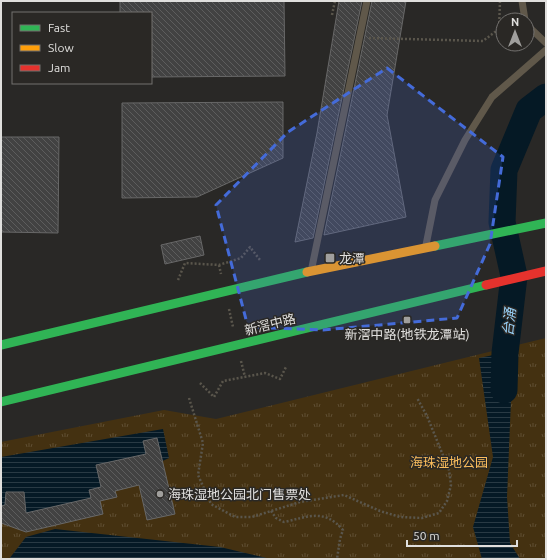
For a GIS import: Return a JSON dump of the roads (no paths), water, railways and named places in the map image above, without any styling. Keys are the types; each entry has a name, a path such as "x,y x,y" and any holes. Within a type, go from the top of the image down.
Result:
{"highway":[{"path":"1,345 312,271 546,223"},
{"name":"新滘中路","path":"1,402 542,272"}],"lane":[{"path":"312,271 367,1"},
{"path":"522,1 524,12"},
{"path":"535,33 546,43"},
{"path":"426,247 435,200 465,140 492,97 546,50"}],"water":[{"path":"513,351 507,497 510,543 520,559 482,559 473,527 493,457 479,358"},
{"path":"163,429 169,458 139,472 92,501 27,519 1,506 1,457"},
{"path":"55,529 220,547 271,559 9,559 26,537"}],"waterway":[{"name":"台涌","path":"504,390 505,353 514,276 502,222 504,170 529,110 546,97"}],"place":[{"name":"龙潭","path":"330,258"},
{"name":"新滘中路(地铁龙潭站)","path":"407,320"},
{"name":"海珠湿地公园北门售票处","path":"160,494"}],"park label":[{"name":"海珠湿地公园","path":"449,462"}]}
